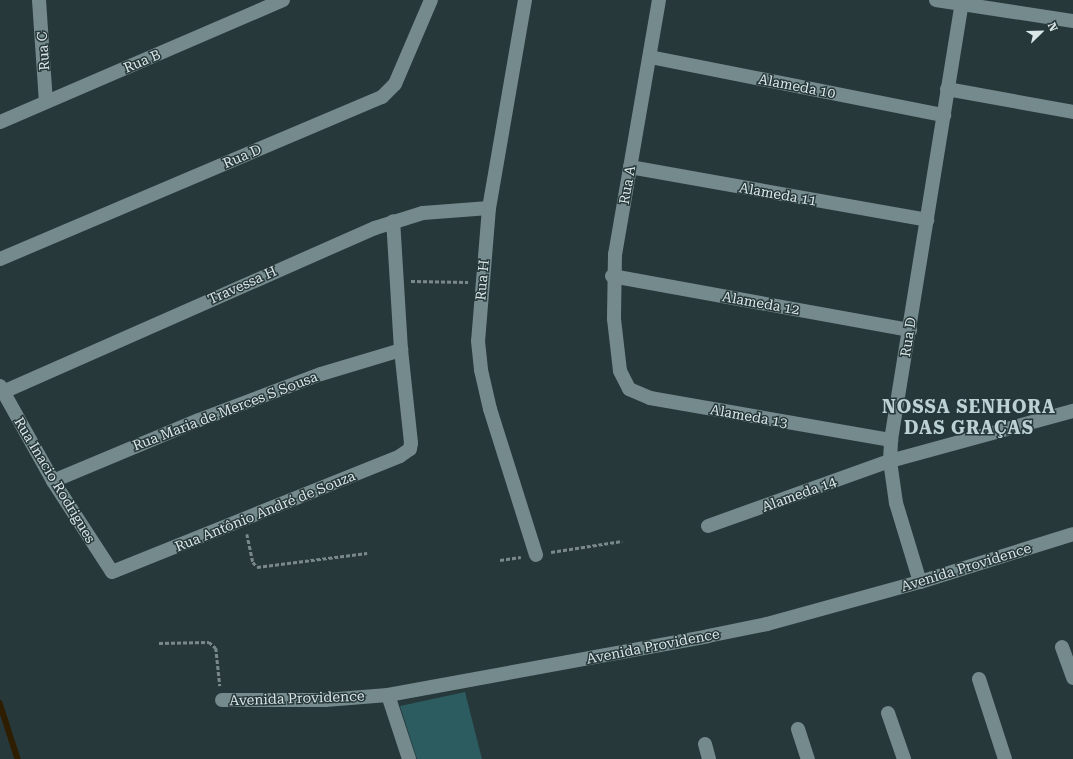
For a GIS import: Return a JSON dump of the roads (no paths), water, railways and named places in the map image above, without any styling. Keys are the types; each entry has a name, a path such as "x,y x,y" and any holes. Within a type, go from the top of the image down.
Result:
{"street":[{"name":"Rua C","path":"39,0 46,102"},
{"name":"Rua B","path":"0,122 283,0"},
{"name":"Rua D","path":"0,259 382,96 395,84 431,0"},
{"name":"Rua H","path":"525,0 489,208 478,341 481,370 500,442 536,555"},
{"name":"Rua A","path":"620,371 614,319 612,276 659,0"},
{"path":"936,0 962,2 1073,21"},
{"name":"Rua D","path":"920,582 896,503 890,461 891,440 962,2"},
{"name":"Alameda 10","path":"650,57 944,115"},
{"path":"947,89 1073,112"},
{"name":"Alameda 11","path":"630,167 927,220"},
{"name":"Travessa H","path":"2,389 393,221 423,213 489,208"},
{"path":"393,221 401,350"},
{"name":"Alameda 12","path":"612,276 910,330"},
{"name":"Rua Antônio André de Souza","path":"112,572 400,456 410,449 412,443 401,350"},
{"name":"Rua Maria de Merces S Sousa","path":"53,481 235,406 334,369 401,350"},
{"name":"Alameda 13","path":"620,371 629,389 650,398 891,440"},
{"name":"Rua Inacio Rodrigues","path":"2,389 53,481 112,572"},
{"name":"Alameda 14","path":"708,526 890,461 1073,411"},
{"name":"Avenida Providence","path":"222,700 326,700 388,695 760,626 920,582 1073,534"},
{"path":"1062,647 1073,678"},
{"path":"979,679 1006,759"},
{"path":"388,695 409,759"},
{"path":"888,713 904,759"},
{"path":"798,729 808,759"},
{"path":"704,744 710,759"}],"waterway":[{"path":"0,703 18,759"}],"district":[{"name":"NOSSA SENHORA DAS GRAÇAS","path":"969,418"}]}
